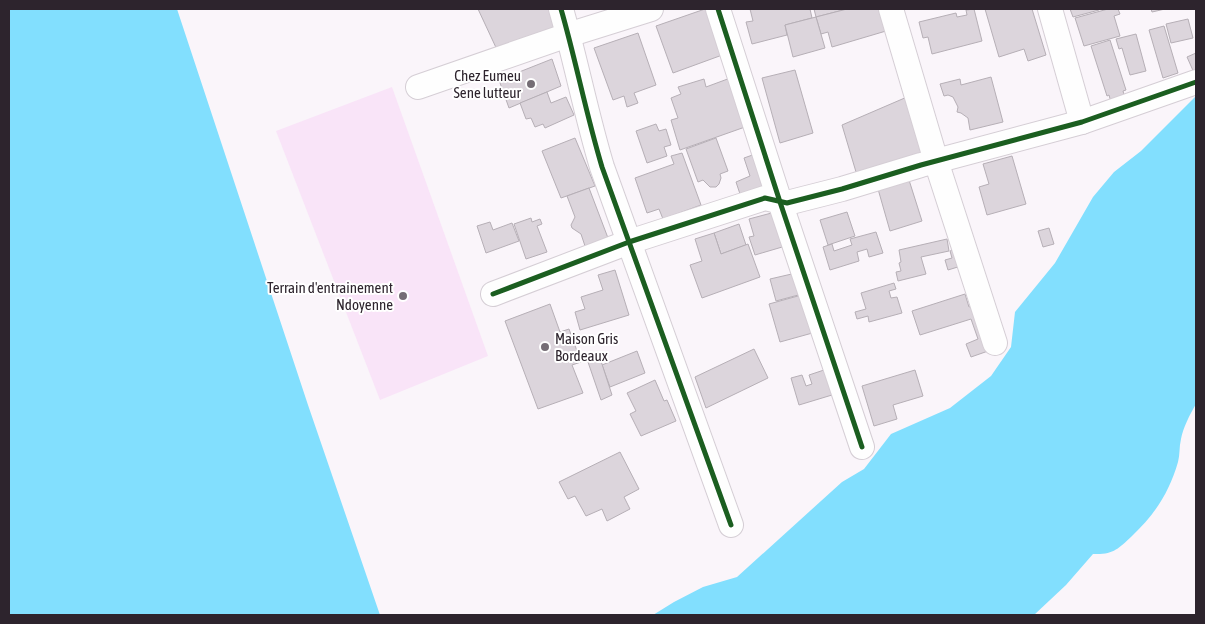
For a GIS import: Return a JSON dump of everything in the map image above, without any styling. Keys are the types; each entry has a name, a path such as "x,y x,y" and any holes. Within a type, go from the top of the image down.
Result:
{"street":[{"path":"561,9 602,167 732,524"},
{"path":"418,88 568,35 651,9"},
{"path":"718,9 862,447"},
{"path":"890,9 936,161 995,343"},
{"path":"1050,9 1082,122"},
{"path":"492,294 629,242 765,198 780,202 790,202 842,190 936,161 1082,122 1196,82"}],"shaded area":[{"name":"Terrain d'entrainement Ndoyenne","path":"392,87 488,356 380,400 276,131"}],"water":[{"path":"9,9 177,9 308,405 380,615 9,615"},
{"path":"1196,96 1196,404 1183,430 1178,462 1166,493 1148,520 1132,536 1115,550 1093,554 1066,585 1034,615 653,615 703,587 737,577 842,482 864,469 891,434 950,408 991,376 1011,347 1015,312 1055,263 1093,197 1114,172 1141,151"}],"building":[{"path":"478,9 556,9 564,27 499,54"},
{"path":"708,9 725,54 673,73 656,26"},
{"path":"750,9 810,9 812,18 785,25 787,35 752,44 746,22 753,21"},
{"path":"814,9 847,9 816,17"},
{"path":"847,9 880,9 886,31 832,47 828,32 821,34 816,17"},
{"path":"974,9 982,41 932,54 928,37 923,38 919,22 956,13 957,17 967,15 966,10"},
{"path":"985,9 1032,9 1046,55 1028,61 1024,49 999,57"},
{"path":"1070,9 1099,9 1099,10 1073,17"},
{"path":"1108,9 1118,9 1120,14 1114,16 1120,36 1084,46 1075,18"},
{"path":"1151,9 1165,9 1152,12"},
{"path":"816,17 825,48 793,57 785,25"},
{"path":"1188,19 1193,38 1171,43 1166,24"},
{"path":"1164,26 1178,73 1163,78 1149,30"},
{"path":"638,33 656,85 634,93 638,103 627,107 624,96 613,100 594,48"},
{"path":"1136,34 1146,71 1130,75 1122,48 1119,49 1116,39"},
{"path":"1110,40 1126,90 1123,91 1126,102 1112,106 1091,46"},
{"path":"1196,53 1196,74 1195,75 1187,57"},
{"name":"Chez Eumeu Sene lutteur","path":"552,59 561,86 509,108 499,80"},
{"path":"795,70 813,133 780,143 762,78"},
{"path":"733,77 745,127 680,150 671,120 678,118 671,98 681,94 678,87 704,79 706,87"},
{"path":"991,77 1003,122 970,130 968,118 957,112 958,107 953,97 944,96 940,84 960,79 961,85"},
{"path":"547,92 551,103 566,97 574,115 545,128 543,124 535,127 531,118 526,119 520,103"},
{"path":"907,97 923,157 859,182 842,125"},
{"path":"656,124 659,131 666,129 671,145 664,147 667,156 647,163 636,131"},
{"path":"575,138 595,186 561,198 542,151"},
{"path":"716,138 728,171 720,174 721,178 716,187 710,187 703,180 698,182 686,149"},
{"path":"761,152 774,189 742,200 736,182 750,176 744,158"},
{"path":"682,153 701,205 663,219 659,209 647,213 635,178 674,164 671,156"},
{"path":"1012,156 1026,204 987,215 979,187 989,184 983,164"},
{"path":"909,180 922,221 890,231 878,189"},
{"path":"589,188 608,238 585,246 581,234 572,228 571,225 575,217 567,196"},
{"path":"779,211 789,245 755,255 749,237 754,236 749,219"},
{"path":"847,212 855,236 828,245 820,220"},
{"path":"531,218 532,222 540,219 542,224 537,226 547,252 526,259 514,224"},
{"path":"490,222 493,230 512,223 519,241 486,253 477,226"},
{"path":"739,224 746,245 721,254 714,233"},
{"path":"1049,228 1054,244 1043,247 1038,231"},
{"path":"876,232 883,253 869,257 867,249 857,252 859,261 830,270 823,247 832,244 834,251 852,245 850,239"},
{"path":"714,233 721,254 748,244 760,277 702,298 690,265 702,261 695,239"},
{"path":"947,239 949,251 921,257 926,274 898,281 896,272 901,271 899,250"},
{"path":"957,249 961,266 948,270 945,260 952,258 950,251"},
{"path":"615,270 629,315 580,330 575,312 585,309 581,297 603,290 598,275"},
{"path":"796,273 802,294 776,301 770,279"},
{"path":"894,283 896,289 889,291 891,298 897,297 902,313 869,322 868,316 857,319 855,312 866,309 861,293"},
{"path":"805,294 816,332 780,342 769,304"},
{"path":"965,294 969,307 975,305 991,350 971,357 966,344 978,339 971,319 920,335 912,311"},
{"name":"Maison Gris Bordeaux","path":"550,304 560,332 569,329 581,362 572,365 583,393 538,409 505,321"},
{"path":"754,349 768,378 706,408 695,377"},
{"path":"637,351 645,373 610,387 602,365"},
{"path":"600,358 612,395 601,400 588,362"},
{"path":"824,370 832,395 799,405 791,378 802,375 806,386 812,384 809,375"},
{"path":"915,370 923,396 893,405 897,419 874,426 862,386"},
{"path":"655,380 664,401 667,400 676,421 641,436 630,414 636,411 627,393"},
{"path":"620,452 639,489 624,497 630,509 607,521 602,509 586,516 575,496 568,499 559,482"}],"cycle path":[{"path":"561,9 602,167 731,525"},
{"path":"718,9 862,447"},
{"path":"493,294 629,242 765,198 787,203 842,189 921,165 1082,122 1196,82"}],"place":[{"name":"Chez Eumeu Sene lutteur","path":"531,84"},
{"name":"Terrain d'entrainement Ndoyenne","path":"403,296"},
{"name":"Maison Gris Bordeaux","path":"545,347"}]}
